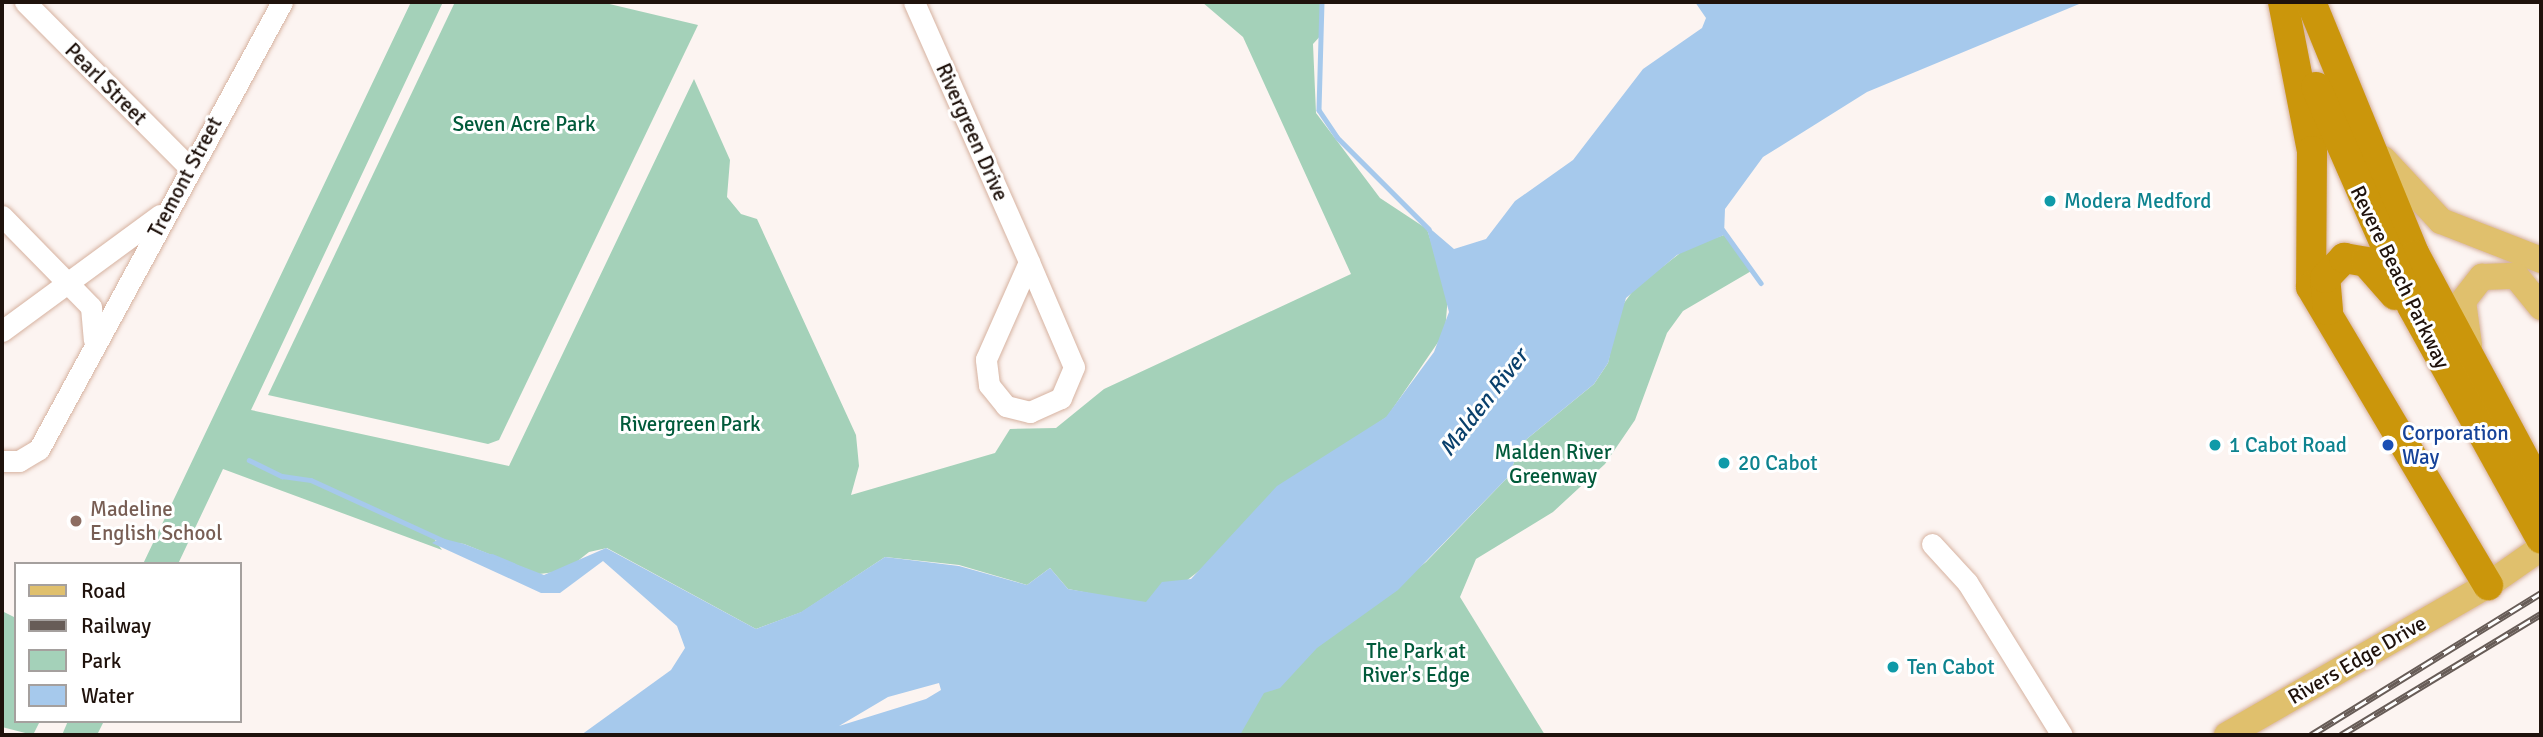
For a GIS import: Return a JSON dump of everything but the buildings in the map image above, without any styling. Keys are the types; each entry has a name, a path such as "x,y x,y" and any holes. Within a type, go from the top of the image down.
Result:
{"highway":[{"path":"2283,2 2312,151 2308,278 2382,400 2499,581"},
{"name":"Revere Beach Parkway","path":"2283,2 2355,184 2435,352 2531,497"},
{"name":"Revere Beach Parkway","path":"2311,2 2339,78 2409,242 2502,423 2531,497 2541,539"},
{"path":"2334,323 2325,278 2339,260 2357,258 2385,281 2435,352"}],"main road":[{"path":"2339,78 2378,152 2421,206 2457,230 2541,260"},
{"path":"2502,423 2470,349 2463,301 2478,280 2501,273 2524,281 2541,307"},
{"name":"Rivers Edge Drive","path":"2227,735 2499,581 2541,548"},
{"name":"Rivers Edge Drive","path":"2499,581 2541,567"}],"street":[{"name":"Pearl Street","path":"25,2 188,166"},
{"name":"Tremont Street","path":"2,461 19,461 39,449 188,166 282,2"},
{"name":"Rivergreen Drive","path":"914,2 1029,262 1073,367 1060,398 1030,412 1006,405 989,385 986,359 1029,262"},
{"path":"2,331 166,208"},
{"name":"Tremont Street","path":"2,216 95,313 90,353"},
{"path":"1933,544 1967,582 2062,735"}],"green space":[{"name":"Rivergreen Park","path":"411,2 443,2 251,410 509,466 694,79 730,160 727,197 741,214 757,219 856,435 859,466 851,495 995,453 1010,429 1056,428 1104,389 1351,274 1243,37 1202,2 1322,2 1323,33 1313,44 1316,113 1380,198 1427,229 1448,295 1445,332 1387,417 1292,479 1231,546 1154,606 1068,589 1050,568 1027,585 959,565 885,557 802,612 756,629 607,548 589,552 565,571 539,574 464,544 435,540 442,550 223,469 179,562 144,562"},
{"name":"Seven Acre Park","path":"455,2 601,2 698,25 499,440 488,444 268,395"},
{"path":"1724,235 1753,270 1683,311 1667,333 1635,420 1605,464 1553,512 1476,559 1460,597 1545,735 1233,735 1262,688 1426,562 1508,477 1522,443 1594,384 1608,363 1619,310 1635,288 1688,247"},
{"path":"2,611 14,617 14,723 39,723 33,735 2,727"},
{"path":"67,723 103,723 97,735 62,735"}],"water":[{"name":"Malden River","path":"1695,2 2084,2 1867,92 1763,157 1725,209 1724,235 1677,255 1626,298 1608,363 1594,384 1522,443 1508,477 1398,590 1317,648 1280,688 1264,693 1240,735 581,735 671,670 685,648 677,626 603,561 560,593 541,593 432,543 441,538 464,544 544,575 606,548 756,629 801,612 885,557 959,566 1027,585 1050,568 1068,589 1146,602 1162,582 1191,579 1277,486 1386,417 1434,352 1449,312 1426,225 1454,249 1486,239 1515,201 1573,160 1643,69 1702,28 1706,18","holes":["939,683 941,690 926,699 839,726 888,697"]}],"waterway":[{"path":"1322,2 1319,110 1337,137 1429,229"},
{"path":"1723,230 1761,283"},
{"path":"249,460 282,476 311,480 444,541"},
{"path":"492,556 513,565"}],"railway":[{"path":"2311,735 2541,593"},
{"path":"2341,735 2541,614"}],"place":[{"name":"Modera Medford","path":"2050,201"},
{"name":"1 Cabot Road","path":"2215,445"},
{"name":"Corporation Way","path":"2388,445"},
{"name":"20 Cabot","path":"1724,463"},
{"name":"Madeline English School","path":"76,521"},
{"name":"Ten Cabot","path":"1893,667"}],"park label":[{"name":"Malden River Greenway","path":"1553,464"},
{"name":"The Park at River's Edge","path":"1416,663"}]}
